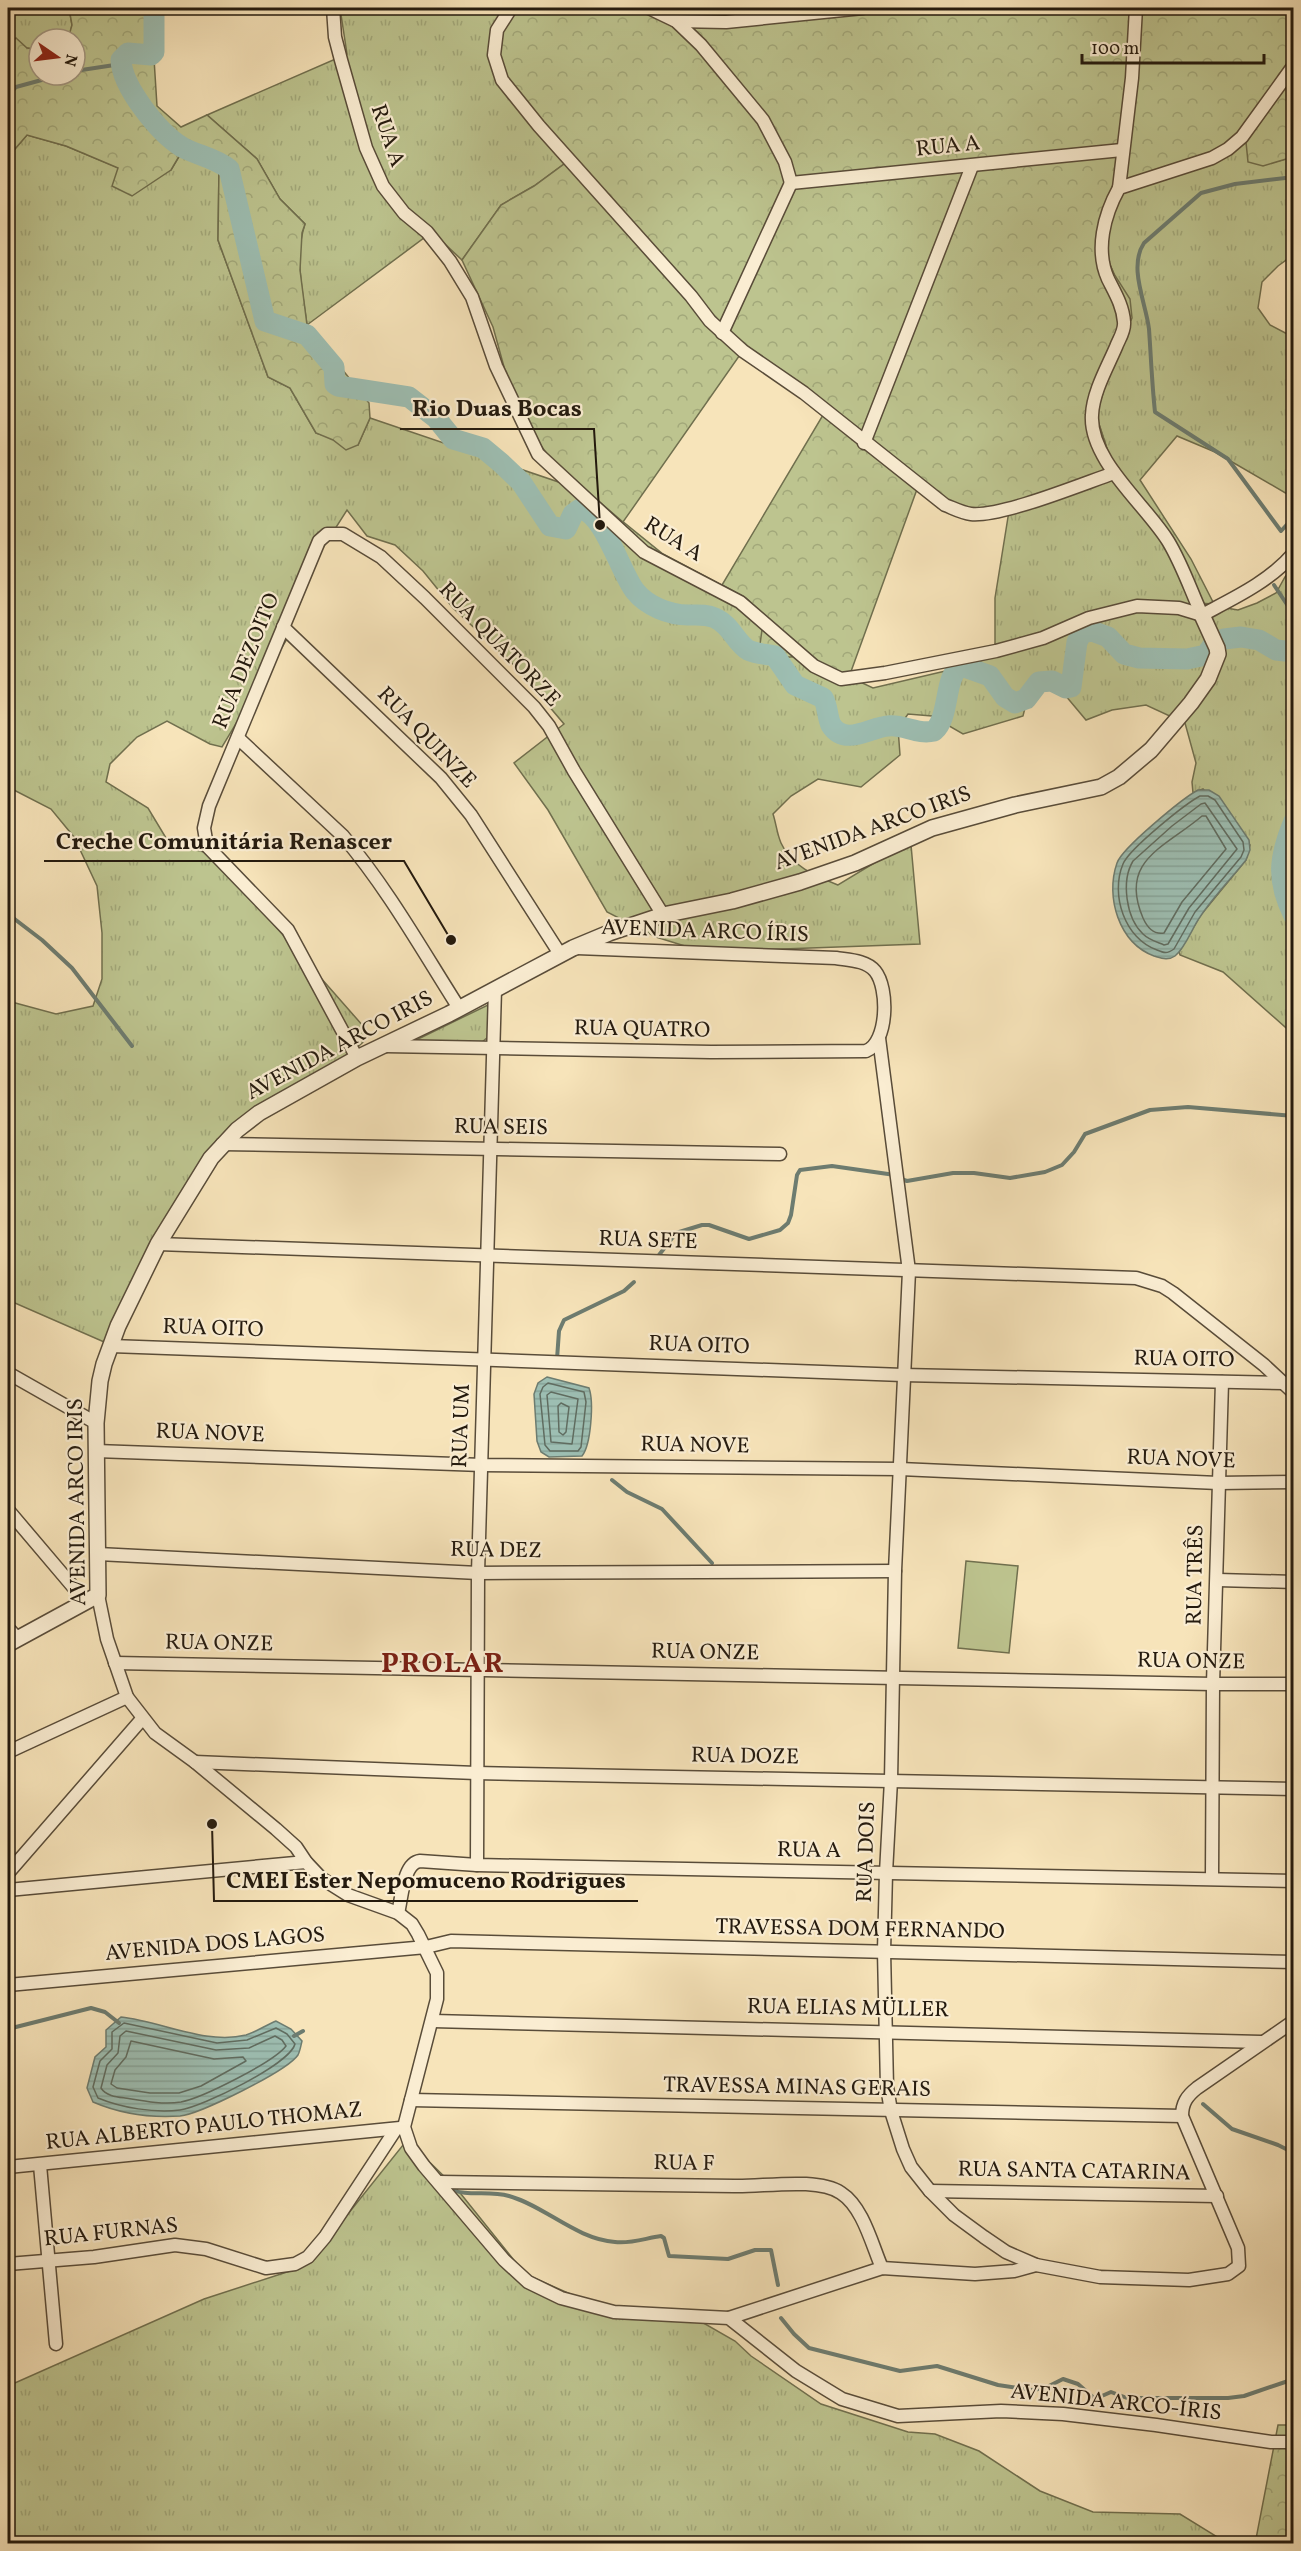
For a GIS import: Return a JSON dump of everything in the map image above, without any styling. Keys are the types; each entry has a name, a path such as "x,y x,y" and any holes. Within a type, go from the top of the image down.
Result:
{"street":[{"name":"RUA A","path":"333,8 335,37 340,60 366,148 383,186 404,213 427,232 450,261 472,297 496,366 525,432 538,454 644,552 740,602 814,666 841,679 885,673 996,651 1043,638 1089,618 1137,606 1179,608 1202,615"},
{"path":"511,8 497,30 494,55 502,80 539,126 722,333 743,351 804,393 864,443 945,505 970,514 986,514 1006,509 1114,473"},
{"path":"649,8 676,21 701,45 763,120 785,162 791,183 722,333"},
{"path":"676,21 726,22 863,8"},
{"path":"1136,8 1132,78 1119,188 1104,224 1102,247 1103,265 1118,298 1124,328 1095,399 1092,415 1093,432 1114,473 1152,518 1169,543 1202,615 1248,591 1282,566 1293,553"},
{"path":"1119,188 1212,158 1228,149 1242,137 1293,65"},
{"name":"RUA A","path":"791,183 1122,150"},
{"path":"864,443 972,166"},
{"name":"RUA DEZOITO","path":"327,534 319,541 283,627 209,806 204,828 207,846 288,930 357,1058"},
{"name":"RUA QUATORZE","path":"327,534 343,534 381,557 434,606 534,706 549,726 569,764 663,915"},
{"name":"AVENIDA ARCO IRIS","path":"426,1947 412,1924 398,1913 341,1891 321,1878 296,1847 195,1762 155,1733 127,1697 92,1599 98,1554 96,1423 100,1381 111,1346 125,1310 158,1244 200,1174 222,1144 259,1113 357,1058 459,1008 566,951 609,933 663,915 732,901 800,882 855,863 932,828 1015,805 1101,787 1135,765 1151,750 1191,704 1214,669 1217,661 1215,641 1202,615"},
{"name":"RUA QUINZE","path":"283,627 448,787 471,815 566,951"},
{"path":"238,738 344,836 358,853 459,1008"},
{"name":"AVENIDA ARCO ÍRIS","path":"566,951 836,958 865,964 876,972 884,996 883,1022 879,1038"},
{"name":"RUA UM","path":"477,1865 478,1574 495,989"},
{"name":"RUA QUATRO","path":"381,1046 711,1053 866,1051 872,1049 879,1038"},
{"name":"RUA DOIS","path":"879,1038 909,1271 895,1571 891,1780 884,1951 886,2067 891,2111 911,2167 930,2190 954,2215 984,2237 1006,2252 1036,2265"},
{"name":"RUA SEIS","path":"222,1144 780,1154"},
{"name":"RUA SETE","path":"158,1244 1136,1278 1162,1286 1284,1383 1293,1393"},
{"name":"RUA OITO","path":"111,1346 903,1375 1284,1383"},
{"path":"9,1375 96,1423"},
{"name":"RUA TRÊS","path":"1212,1877 1218,1483 1222,1382"},
{"name":"RUA NOVE","path":"96,1451 482,1465 900,1469 1218,1483 1293,1482"},
{"path":"8,1510 92,1599 11,1637"},
{"name":"RUA DEZ","path":"98,1554 478,1574 895,1571"},
{"path":"1218,1580 1293,1582"},
{"name":"RUA ONZE","path":"115,1663 1293,1684"},
{"path":"8,1752 127,1697"},
{"path":"8,1873 142,1719"},
{"name":"RUA DOZE","path":"195,1762 476,1773 1293,1789"},
{"name":"RUA A","path":"398,1913 409,1867 416,1861 477,1865 1212,1877 1293,1881"},
{"path":"8,1890 306,1862"},
{"name":"TRAVESSA DOM FERNANDO","path":"426,1947 451,1941 1293,1962"},
{"path":"426,1947 437,1973 437,1999 411,2100 400,2128 416,2156 519,2276 549,2292 575,2302 614,2312 729,2318 882,2268 975,2274 1014,2271 1036,2265 1100,2277 1153,2280 1189,2280 1228,2274 1239,2266 1238,2248 1182,2116 1182,2107 1190,2094 1293,2021"},
{"name":"AVENIDA DOS LAGOS","path":"8,1985 426,1947"},
{"name":"RUA ELIAS MÜLLER","path":"433,2021 1261,2042"},
{"name":"TRAVESSA MINAS GERAIS","path":"411,2100 1182,2116"},
{"name":"RUA ALBERTO PAULO THOMAZ","path":"8,2167 400,2128"},
{"name":"RUA FURNAS","path":"8,2264 93,2257 175,2245 206,2249 266,2268 296,2264 308,2257 325,2237 400,2128"},
{"path":"40,2165 56,2343"},
{"name":"RUA F","path":"439,2182 816,2185 832,2188 848,2198 859,2215 882,2268"},
{"name":"RUA SANTA CATARINA","path":"930,2190 1217,2196"},
{"name":"AVENIDA ARCO-ÍRIS","path":"729,2318 822,2389 842,2399 887,2414 910,2416 1001,2411 1063,2414 1271,2442 1293,2442"}],"green space":[{"path":"8,8 69,8 72,27 27,27 27,48 8,45"},
{"path":"69,8 153,8 157,106 181,127 207,115 257,159 280,199 305,224 302,233 300,270 307,325 369,403 370,418 358,445 346,450 333,440 316,433 290,388 268,377 218,240 219,167 181,153 171,170 132,196 112,186 118,168 66,146 27,135 8,157 8,45 16,38 27,48 27,87 87,87 87,27 71,27"},
{"path":"340,8 516,8 568,161 534,186 501,205 462,260 432,232 307,325 300,262 305,224 280,199 257,159 207,115 347,54"},
{"path":"516,8 679,8 695,11 696,8 1293,8 1293,157 1263,166 1248,162 1246,142 1113,196 1104,251 1114,274 1130,299 1132,318 1096,415 1114,470 984,518 919,489 849,677 804,656 776,658 759,652 764,615 746,598 722,585 829,405 744,349 623,522 554,463 517,414 493,327 462,260 501,205 534,186 568,161 502,79 496,55 503,20"},
{"path":"27,135 66,146 119,168 171,170 181,153 219,167 218,240 268,377 290,388 316,433 358,445 370,418 585,491 663,554 746,598 804,656 873,688 971,665 995,655 995,598 1009,511 1114,470 1096,415 1105,386 1114,274 1104,251 1113,196 1247,141 1263,165 1293,157 1293,255 1262,282 1258,308 1270,325 1293,337 1293,504 1289,495 1215,452 1177,436 1140,480 1191,559 1214,604 1197,603 1238,610 1276,593 1293,568 1294,860 1282,895 1293,911 1293,1034 1223,972 1180,955 1179,952 1200,916 1246,860 1250,845 1203,789 1193,793 1192,782 1196,763 1185,723 1146,705 1112,710 1086,720 1055,683 1030,688 1023,716 963,734 932,716 908,714 898,728 900,755 861,787 818,779 791,796 773,814 778,836 791,858 813,874 838,885 889,854 911,845 920,944 704,952 656,937 607,912 548,810 514,763 564,724 515,666 453,608 423,571 395,545 367,536 347,510 296,590 281,623 287,639 222,747 210,744 167,721 137,737 110,764 106,782 148,808 169,843 212,854 371,1035 350,1054 222,1145 111,1345 8,1300 8,1001 56,1014 93,1006 102,979 102,933 97,886 74,837 51,809 8,787 8,157"},
{"path":"490,1004 488,1037 482,1042 414,1041"},
{"path":"966,1561 1018,1566 1009,1653 958,1648"},
{"path":"407,2140 457,2189 525,2274 602,2308 693,2317 735,2341 751,2356 821,2404 908,2432 935,2434 979,2451 1040,2491 1093,2512 1180,2514 1227,2543 8,2544 8,2386 204,2299 293,2270 336,2229"},
{"path":"1278,2425 1293,2425 1293,2543 1255,2544"}],"water":[{"path":"1198,790 1209,790 1219,796 1249,840 1250,850 1246,860 1197,921 1186,943 1175,956 1167,959 1142,950 1124,930 1114,904 1114,876 1117,863 1130,846 1167,813"},
{"path":"547,1377 589,1388 591,1423 588,1443 582,1456 549,1457 541,1452 537,1441 534,1394 538,1383"},
{"path":"121,2017 215,2037 246,2035 276,2021 291,2029 302,2041 298,2055 278,2071 205,2108 180,2116 136,2114 114,2110 93,2102 87,2088 95,2057 106,2047 106,2030"}],"waterway":[{"path":"154,8 154,52 151,55 128,53 121,60 123,71 135,96 163,131 182,147 229,169 265,321 307,335 334,367 335,384 338,386 409,397 436,418 453,439 483,448 521,482 550,526 566,529 573,514 580,509 589,513 604,531 629,582 640,596 666,611 681,615 705,615 715,618 721,621 748,650 775,656 795,685 823,698 831,725 843,735 894,726 922,732 934,731 943,716 952,677 962,666 990,676 1005,697 1015,703 1026,699 1039,682 1052,681 1066,688 1071,687 1077,642 1082,633 1092,631 1108,637 1124,654 1139,658 1187,659 1206,655 1213,645 1224,639 1241,637 1259,640 1276,650 1294,652"},
{"path":"87,69 121,64"},
{"path":"8,96 16,87 27,84"},
{"path":"1294,177 1235,184 1201,193 1144,243 1139,253 1138,263 1139,285 1149,329 1155,412 1228,459 1281,531 1294,517"},
{"path":"1274,585 1294,615"},
{"path":"1294,821 1285,846 1282,868 1284,891 1294,916"},
{"path":"8,914 42,940 72,968 132,1046"},
{"path":"901,1179 907,1181 953,1173 974,1173 1010,1178 1045,1172 1062,1165 1074,1152 1085,1134 1150,1110 1188,1107 1294,1116"},
{"path":"659,1255 676,1233 702,1225 709,1225 749,1239 780,1230 788,1223 791,1215 797,1175 800,1170 832,1166 895,1175"},
{"path":"557,1359 559,1331 564,1320 624,1291 634,1282"},
{"path":"612,1480 627,1492 662,1509 712,1563"},
{"path":"8,2029 91,2008 105,2012 119,2023"},
{"path":"294,2036 303,2031"},
{"path":"1203,2104 1232,2129 1294,2153"},
{"path":"449,2189 464,2193 509,2196 601,2240 627,2242 661,2236 664,2238 669,2256 728,2259 755,2250 771,2250 778,2285"},
{"path":"781,2318 809,2348 900,2371 937,2366 998,2385 1032,2390 1045,2388 1063,2379 1078,2384 1095,2399 1111,2392 1127,2398 1228,2398 1244,2396 1294,2379"}],"place":[{"name":"Rio Duas Bocas","path":"600,525"},
{"name":"Creche Comunitária Renascer","path":"451,940"},
{"name":"CMEI Ester Nepomuceno Rodrigues","path":"212,1824"}],"district":[{"name":"PROLAR","path":"443,1664"}]}
